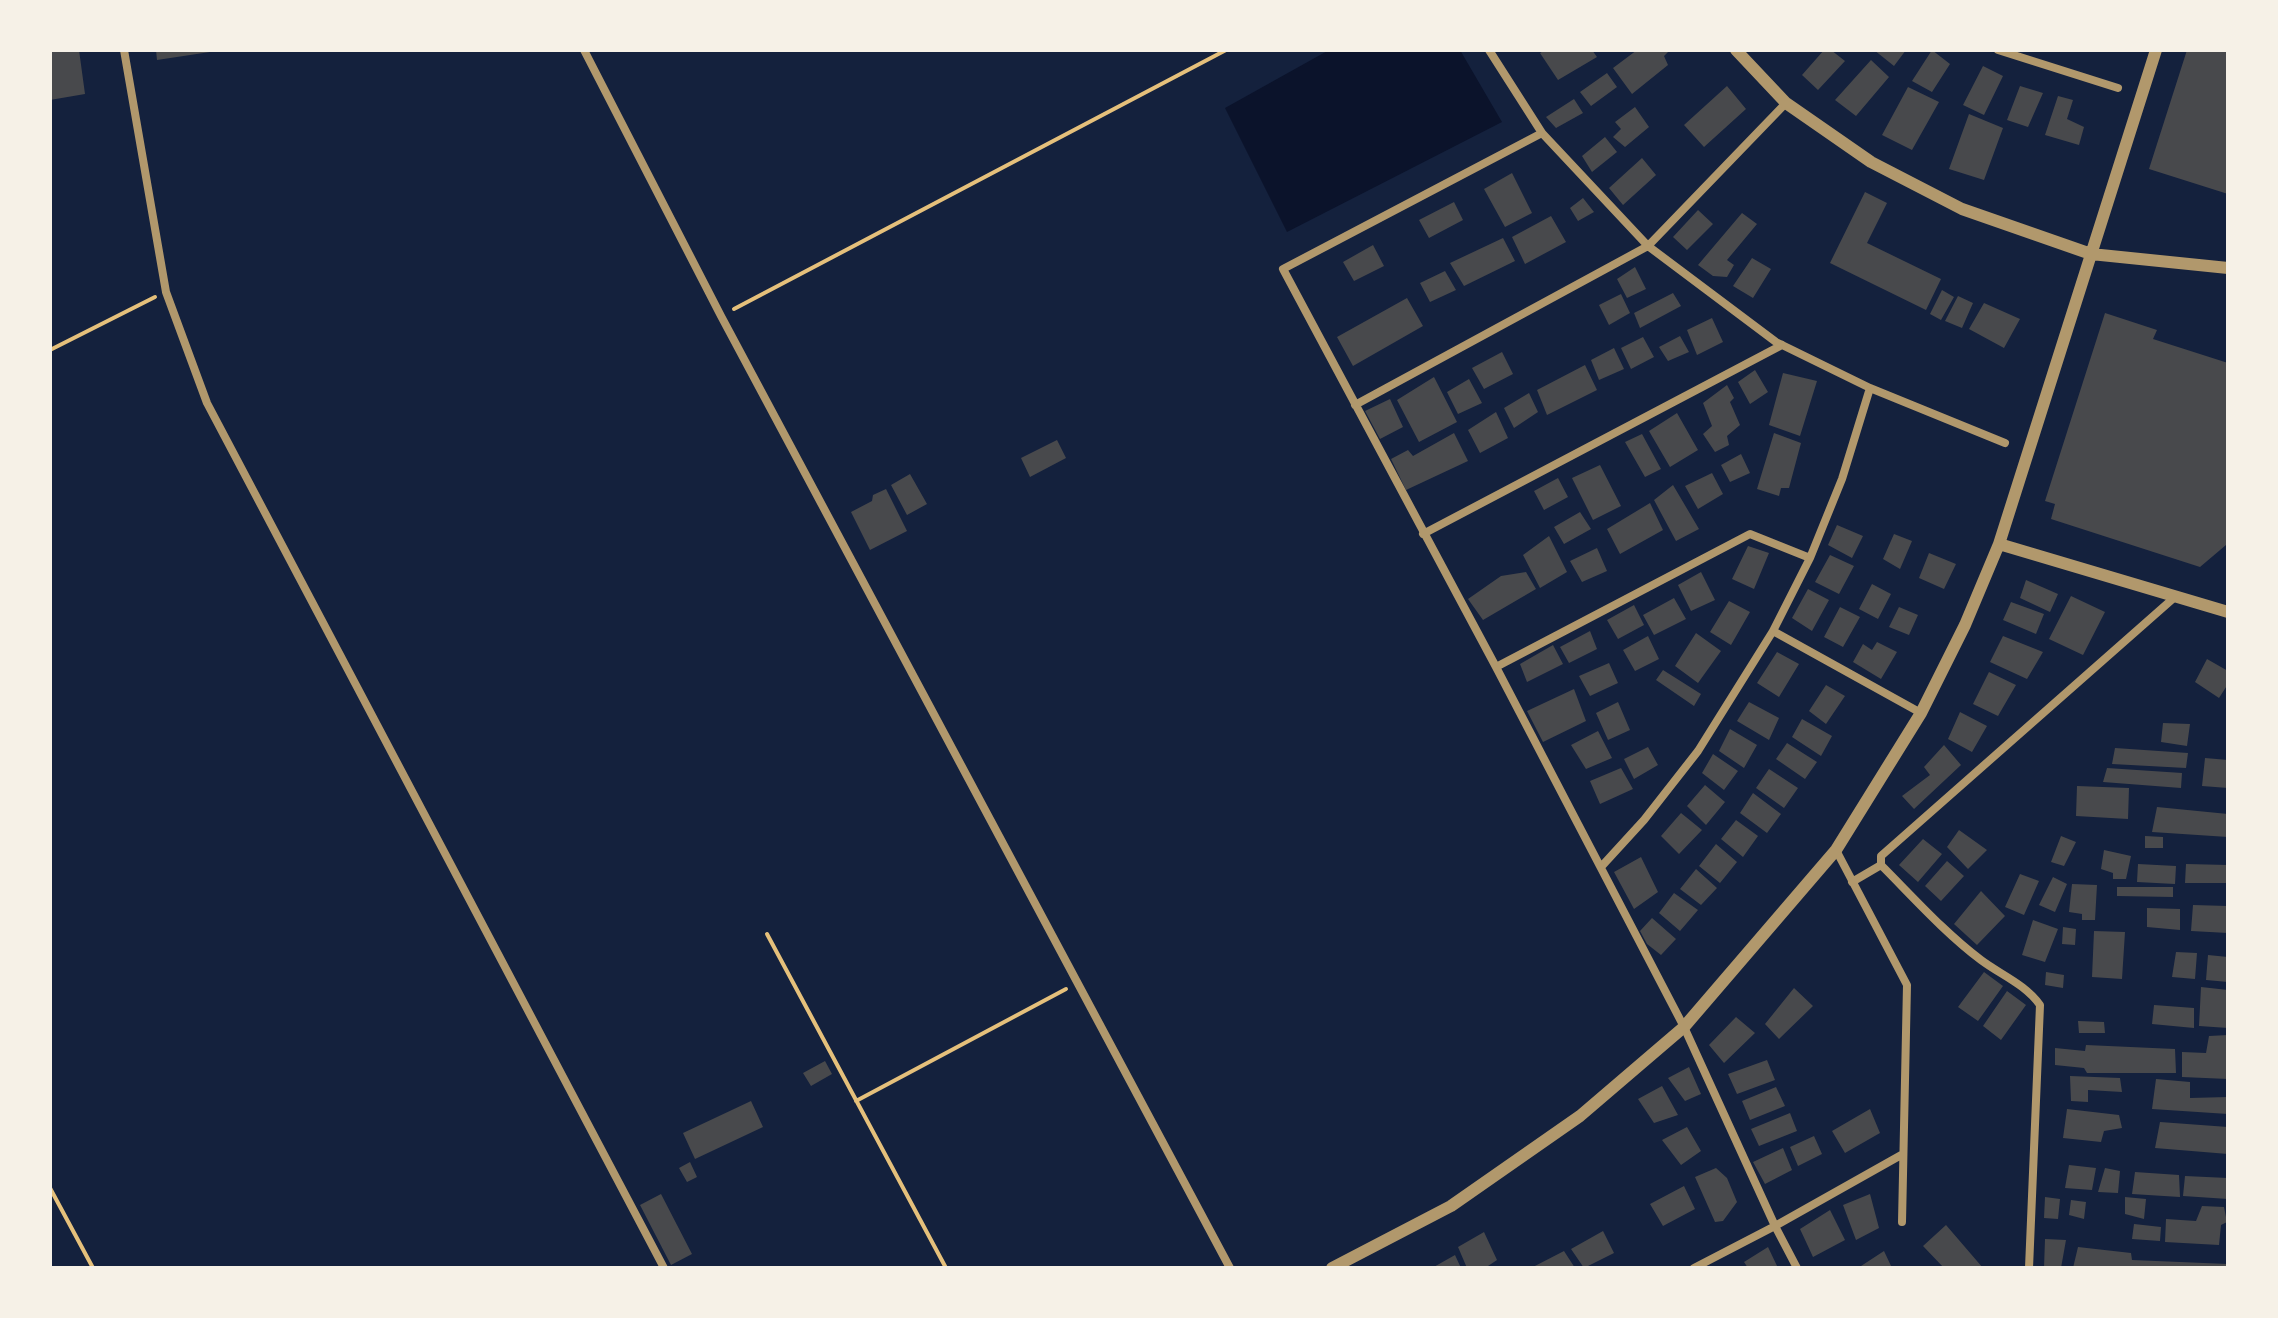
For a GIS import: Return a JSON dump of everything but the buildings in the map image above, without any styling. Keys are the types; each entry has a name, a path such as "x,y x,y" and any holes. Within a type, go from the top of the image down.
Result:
{"street":[{"path":"124,50 166,292 207,403 664,1268"},
{"path":"584,50 721,316 1230,1268"},
{"path":"1489,50 1542,133 1648,246 1782,345 1870,388 2005,443"},
{"path":"1736,50 1786,103 1871,162 1962,209 2091,254 2228,268"},
{"path":"1998,50 2118,88"},
{"path":"1332,1268 1451,1206 1580,1116 1684,1027 1836,850 1921,713 1965,625 1999,544 2156,50"},
{"path":"1355,405 1648,246 1786,103"},
{"path":"1542,133 1283,269 1684,1027 1797,1268"},
{"path":"1423,534 1782,345"},
{"path":"1601,867 1644,820 1698,751 1773,631 1810,558 1842,479 1870,388"},
{"path":"1496,667 1750,534 1810,558"},
{"path":"1999,544 2228,612"},
{"path":"2029,1268 2040,1005 2031,992 1980,959 1881,865 1881,856 2176,596"},
{"path":"1773,631 1921,713"},
{"path":"1836,850 1907,985 1902,1222"},
{"path":"1852,882 1881,865"},
{"path":"1694,1268 1903,1154"}],"path":[{"path":"721,316 1226,50"},
{"path":"50,350 166,292"},
{"path":"767,934 946,1268"},
{"path":"856,1101 1077,983"},
{"path":"50,1188 93,1268"}],"water":[{"path":"1329,50 1460,50 1502,122 1287,232 1225,108"}]}
